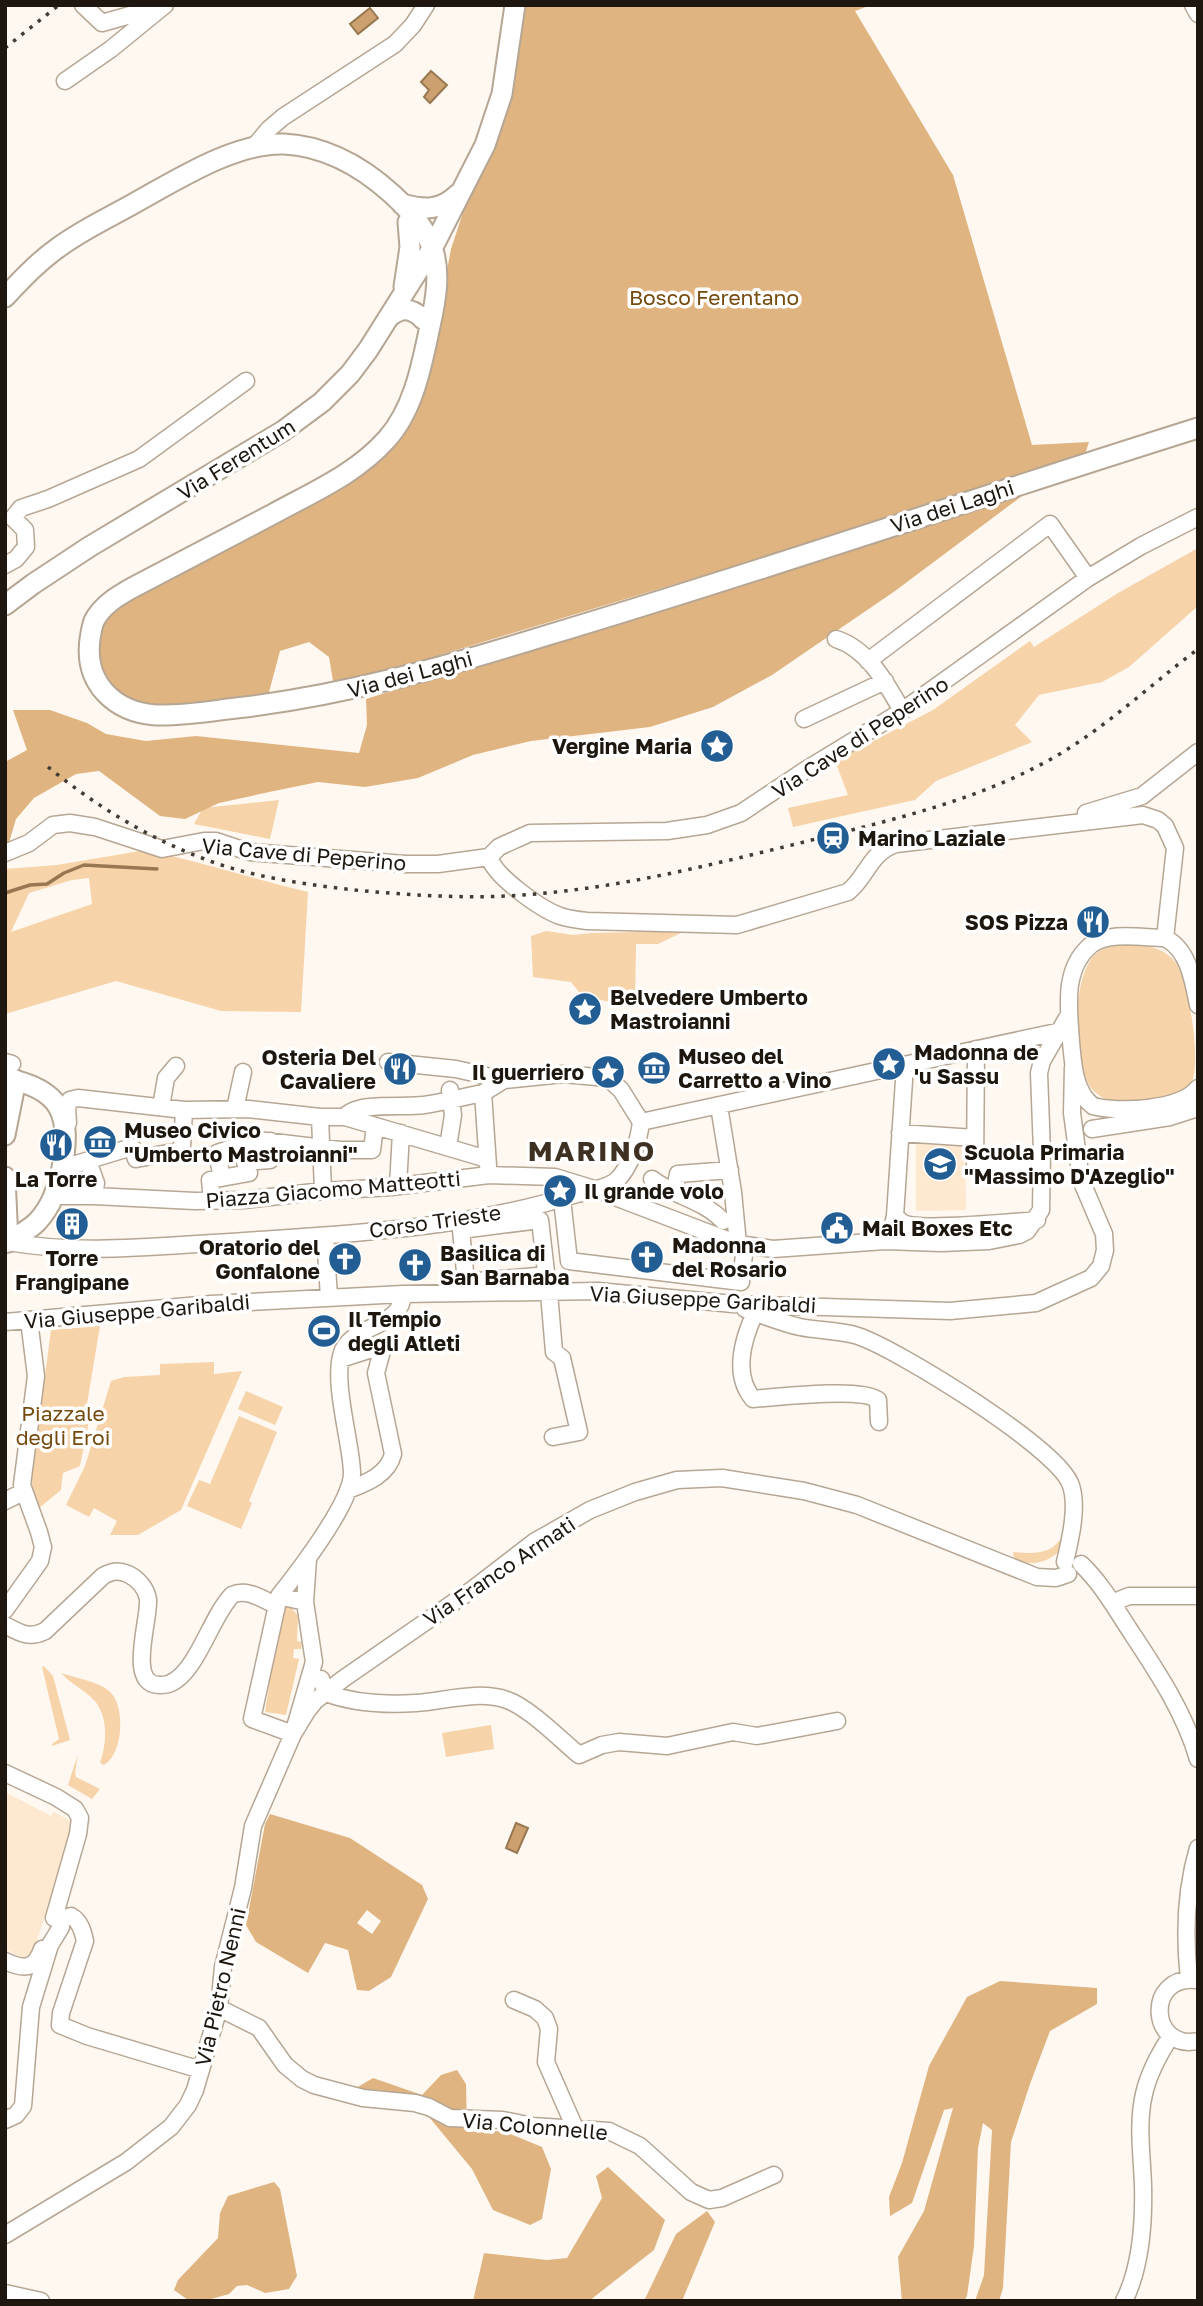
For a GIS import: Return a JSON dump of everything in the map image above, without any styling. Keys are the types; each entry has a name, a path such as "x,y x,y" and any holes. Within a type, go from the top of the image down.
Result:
{"main road":[{"path":"437,285 444,247 459,194 478,161 498,113 515,5"},
{"name":"Via dei Laghi","path":"5,297 41,262 79,234 184,177 229,156 272,145 291,145 334,155 364,170 422,225 433,247 437,285 422,361 411,398 398,425 387,439 360,464 322,488 132,587 102,610 93,626 89,657 94,677 110,697 139,712 178,714 310,698 396,680 602,619 1198,428"},
{"path":"402,296 409,259 401,207 432,209 446,204 459,194"},
{"name":"Via Ferentum","path":"5,605 80,552 247,453 308,413 350,373 388,318 433,247 459,194"},
{"name":"Via dei Laghi","path":"401,207 416,240 422,265 422,361"},
{"path":"388,318 404,309 413,311 423,319"},
{"path":"5,1135 10,1071 45,1091 61,1109 66,1134 66,1169 55,1196 34,1226 6,1242"},
{"path":"5,1177 6,1242"}],"street":[{"path":"83,5 102,23 163,5"},
{"path":"65,81 111,49 163,5"},
{"path":"253,148 283,117 395,44 413,25 426,5"},
{"path":"1192,5 1198,14"},
{"path":"5,565 16,559 26,547 25,530 13,518 21,508 139,459 246,381"},
{"name":"Via Cave di Peperino","path":"5,853 29,843 53,825 70,823 94,827 162,849 216,841 258,853 405,864 449,863 489,857 504,844 530,833 649,833 695,828 726,820 753,806 807,769 902,712 1088,578 1141,546 1198,517"},
{"path":"868,661 1050,524 1088,578"},
{"path":"836,639 848,643 868,661 885,681 902,712"},
{"path":"804,719 885,681"},
{"path":"1073,822 1080,815 1142,796 1198,752"},
{"path":"489,857 493,867 526,895 566,918 596,922 737,925 848,892 855,887 879,852 896,844 1143,815 1158,820 1165,826 1175,848 1165,938"},
{"path":"1197,1002 1183,955 1172,942 1165,938 1112,937 1089,947 1075,966 1068,991 1067,1031 1073,1067 1085,1099 1093,1106 1156,1107 1183,1100 1198,1088"},
{"path":"184,1110 183,1144 180,1150 136,1159 132,1147 66,1169 67,1107 70,1100 90,1099 184,1110 235,1109 345,1117 594,1189 615,1188 726,1241 773,1249 885,1241 942,1244 989,1241 1027,1231 1037,1220 1041,1210 1039,1073 1050,1048 1067,1031"},
{"path":"641,1122 1067,1031"},
{"path":"976,1049 975,1169 1041,1169"},
{"path":"388,1062 456,1069 504,1080 563,1074 608,1078 621,1090 641,1122 640,1135 627,1168 615,1188"},
{"path":"885,1241 895,1216 905,1065"},
{"path":"161,1107 166,1078 176,1066"},
{"name":"Via Giuseppe Garibaldi","path":"5,1322 30,1324 199,1305 403,1294 598,1291 733,1304 965,1310 1036,1303 1085,1282 1101,1266 1105,1242 1081,1181 1072,1113 1073,1067"},
{"path":"235,1109 243,1072"},
{"path":"345,1117 350,1112 372,1107 413,1106 451,1095 483,1093 504,1080"},
{"path":"483,1093 487,1159"},
{"path":"449,1147 453,1115 451,1095"},
{"path":"398,1186 403,1134 413,1106"},
{"path":"562,1199 569,1261 741,1282 742,1244 730,1222 730,1170 719,1106"},
{"path":"1092,1129 1170,1117 1198,1108"},
{"path":"320,1117 323,1191"},
{"path":"222,1178 217,1153 250,1139 340,1150 372,1150 375,1126"},
{"path":"900,1133 975,1138"},
{"path":"212,1201 210,1180 248,1173 245,1162 270,1160 271,1141"},
{"name":"Piazza Giacomo Matteotti","path":"55,1196 244,1200 398,1186 487,1159"},
{"path":"88,1161 96,1183 94,1196"},
{"path":"674,1192 678,1174 730,1170"},
{"path":"652,1179 662,1187 730,1222"},
{"name":"Corso Trieste","path":"6,1242 54,1249 109,1249 325,1236 458,1221 562,1199 594,1189"},
{"path":"895,1216 904,1224 944,1226 1037,1220"},
{"path":"540,1220 546,1272 537,1276 466,1282 461,1230 540,1220"},
{"path":"325,1236 329,1297"},
{"path":"548,1293 554,1352 562,1358 579,1432 553,1437"},
{"path":"293,1734 252,1719 277,1601 309,1559 348,1490 352,1475 343,1410 341,1359 348,1344 395,1313 401,1306 403,1294"},
{"path":"733,1304 792,1325 863,1338 954,1388 1034,1446 1067,1478 1073,1495 1073,1567 1094,1577 1112,1603 1172,1699 1189,1732 1198,1759"},
{"path":"755,1313 748,1329 742,1361 744,1386 753,1399 842,1394 872,1396 878,1400 879,1422"},
{"path":"5,1610 40,1561 43,1547 23,1492 36,1376 30,1324"},
{"path":"341,1359 375,1348 382,1352 376,1373 393,1454 392,1461 375,1478 348,1490"},
{"name":"Via Franco Armati","path":"323,1686 343,1679 473,1590 534,1542 590,1510 635,1492 677,1480 722,1478 804,1491 857,1505 1027,1573 1073,1567"},
{"path":"5,1502 23,1492"},
{"path":"309,1559 305,1602 314,1662 323,1686 356,1701 413,1703 480,1696 501,1698 521,1707 579,1755 602,1745 619,1742 667,1746 729,1733 757,1736 837,1721"},
{"path":"5,1625 26,1636 36,1636 45,1631 103,1576 120,1571 138,1581 148,1597 140,1665 146,1679 155,1685 169,1685 185,1671 232,1595 239,1591 277,1601 305,1602"},
{"path":"1112,1603 1129,1597 1198,1596"},
{"path":"293,1734 314,1662"},
{"path":"293,1734 323,1686"},
{"name":"Via Pietro Nenni","path":"5,2235 153,2143 171,2127 188,2105 219,2008 223,1967 243,1888 253,1826 293,1734"},
{"path":"5,1773 56,1797 75,1809 80,1818 58,1923 30,2010"},
{"path":"1198,1848 1185,1918 1193,1980 1171,1986 1160,2001 1160,2020 1171,2036 1181,2041 1198,2041"},
{"path":"5,1962 20,1968 34,1962 40,1957 58,1923 71,1916 76,1919 85,1941 61,2013 60,2025 87,2036 201,2070"},
{"path":"5,1962 24,1980 29,1993 30,2010 23,2106 16,2115 5,2120"},
{"path":"514,2000 535,2009 545,2018 549,2029 546,2062 575,2128"},
{"name":"Via Colonnelle","path":"219,2008 259,2028 285,2065 314,2085 363,2098 415,2103 450,2118 503,2120 532,2126 609,2131 627,2138 653,2155 691,2192 709,2200 722,2198 774,2175"},
{"path":"1124,2301 1140,2239 1143,2188 1140,2127 1144,2093 1155,2062 1171,2036"},
{"path":"5,2293 41,2301"}],"shaded area":[{"path":"370,8 378,18 358,34 350,24"},
{"path":"431,71 447,85 430,103 424,97 429,90 421,82"},
{"name":"Scuola Primaria \"Massimo D'Azeglio\"","path":"916,1141 965,1142 966,1210 916,1211"},
{"path":"5,1792 51,1816 54,1812 69,1820 73,1829 33,1953 25,1957 5,1949"},
{"path":"516,1823 528,1828 517,1853 506,1848"}],"green space":[{"name":"Bosco Ferentano","path":"526,5 871,5 855,11 953,175 1032,445 1089,442 1084,457 1036,475 334,687 329,657 309,642 280,651 268,696 175,711 122,700 101,677 95,631 106,611 403,433 423,396 451,249 472,185 491,154 503,124"},
{"path":"1026,493 895,591 772,675 713,707 650,727 531,741 473,755 418,778 365,787 318,782 274,791 219,803 185,819 160,816 99,771 76,774 34,798 16,819 5,856 5,762 27,750 13,710 50,710 87,723 106,734 146,741 196,736 359,753 367,725 366,699"},
{"path":"1198,548 1198,606 1129,667 1102,682 1039,695 1015,725 1032,742 936,781 915,800 793,827 788,808 848,795 835,761 933,710 1030,641 1034,647 1118,593"},
{"path":"279,800 270,839 194,824 203,808"},
{"path":"146,850 308,892 301,1012 221,1011 116,981 5,1014 5,869 57,865","holes":["89,878 92,904 11,932 29,893 72,880"]},
{"path":"546,931 573,935 685,931 658,944 636,944 635,1006 583,997 571,982 533,977 531,936"},
{"path":"1122,945 1138,945 1163,952 1175,962 1180,971 1193,1024 1194,1076 1184,1092 1149,1103 1123,1104 1105,1099 1092,1089 1081,1061 1077,1020 1082,980 1088,964 1102,950"},
{"name":"Piazzale degli Eroi","path":"100,1326 86,1410 91,1411 80,1466 63,1473 61,1490 39,1508 31,1481 51,1330"},
{"path":"214,1362 214,1374 242,1371 181,1510 138,1535 110,1535 117,1521 94,1508 89,1517 66,1505 85,1466 111,1381 124,1377 160,1375 160,1364"},
{"path":"246,1391 283,1407 275,1425 238,1409"},
{"path":"239,1416 277,1432 249,1501 252,1503 241,1529 187,1506 199,1480 210,1484"},
{"path":"1060,1540 1067,1540 1058,1553 1045,1561 1029,1563 1014,1558 1013,1552 1044,1551"},
{"path":"291,1607 298,1616 297,1641 302,1642 301,1649 294,1649 293,1658 299,1659 286,1715 265,1712 281,1608"},
{"path":"42,1667 53,1676 70,1740 52,1746 59,1739"},
{"path":"61,1673 102,1686 116,1701 120,1721 118,1742 115,1752 104,1765 100,1763 105,1729 98,1705"},
{"path":"491,1725 494,1749 446,1757 442,1733"},
{"path":"78,1754 76,1777 100,1789 92,1799 68,1785"},
{"path":"270,1814 350,1838 422,1885 428,1899 391,1977 369,1991 357,1990 348,1950 325,1943 308,1973 256,1942 246,1925 265,1824","holes":["367,1910 381,1921 372,1934 357,1923"]},
{"path":"1000,1981 1097,1988 1097,2004 1050,2031 1030,2084 1011,2142 1003,2288 999,2301 975,2301 984,2275 992,2130 983,2123 978,2148 974,2246 967,2296 964,2301 902,2301 898,2257 924,2211 953,2108 944,2110 912,2203 890,2216 889,2197 902,2163 929,2066 967,1997"},
{"path":"457,2070 466,2084 467,2132 503,2131 542,2147 551,2169 542,2219 530,2225 493,2210 472,2169 424,2111 356,2088 373,2078 422,2095 441,2075"},
{"path":"608,2167 665,2220 654,2250 589,2301 473,2301 484,2253 547,2260 567,2258 602,2198 596,2176"},
{"path":"274,2182 280,2189 297,2276 289,2289 265,2293 247,2285 237,2286 229,2294 204,2301 188,2300 174,2290 178,2280 218,2238 220,2213 228,2196"},
{"path":"707,2211 715,2222 682,2301 644,2301 676,2234"}],"waterway":[{"path":"5,893 30,885 47,884 84,865 157,869"}],"railway":[{"path":"5,48 59,5"},
{"path":"48,767 103,807 141,830 181,850 239,870 315,885 402,894 474,897 546,893 641,879 734,859 889,820 980,792 1038,766 1080,741 1198,649"}],"place":[{"name":"Vergine Maria","path":"717,746"},
{"name":"Marino Laziale","path":"833,838"},
{"name":"SOS Pizza","path":"1093,922"},
{"name":"Belvedere Umberto Mastroianni","path":"585,1009"},
{"name":"Madonna de 'u Sassu","path":"889,1064"},
{"name":"Museo del Carretto a Vino","path":"654,1068"},
{"name":"Osteria Del Cavaliere","path":"400,1069"},
{"name":"Il guerriero","path":"608,1072"},
{"name":"Museo Civico \"Umberto Mastroianni\"","path":"100,1142"},
{"name":"La Torre","path":"56,1145"},
{"name":"Scuola Primaria \"Massimo D'Azeglio\"","path":"940,1164"},
{"name":"Il grande volo","path":"560,1191"},
{"name":"Torre Frangipane","path":"72,1224"},
{"name":"Mail Boxes Etc","path":"837,1228"},
{"name":"Madonna del Rosario","path":"647,1257"},
{"name":"Oratorio del Gonfalone","path":"345,1259"},
{"name":"Basilica di San Barnaba","path":"415,1265"},
{"name":"Il Tempio degli Atleti","path":"324,1331"}],"district":[{"name":"MARINO","path":"592,1150"}]}
